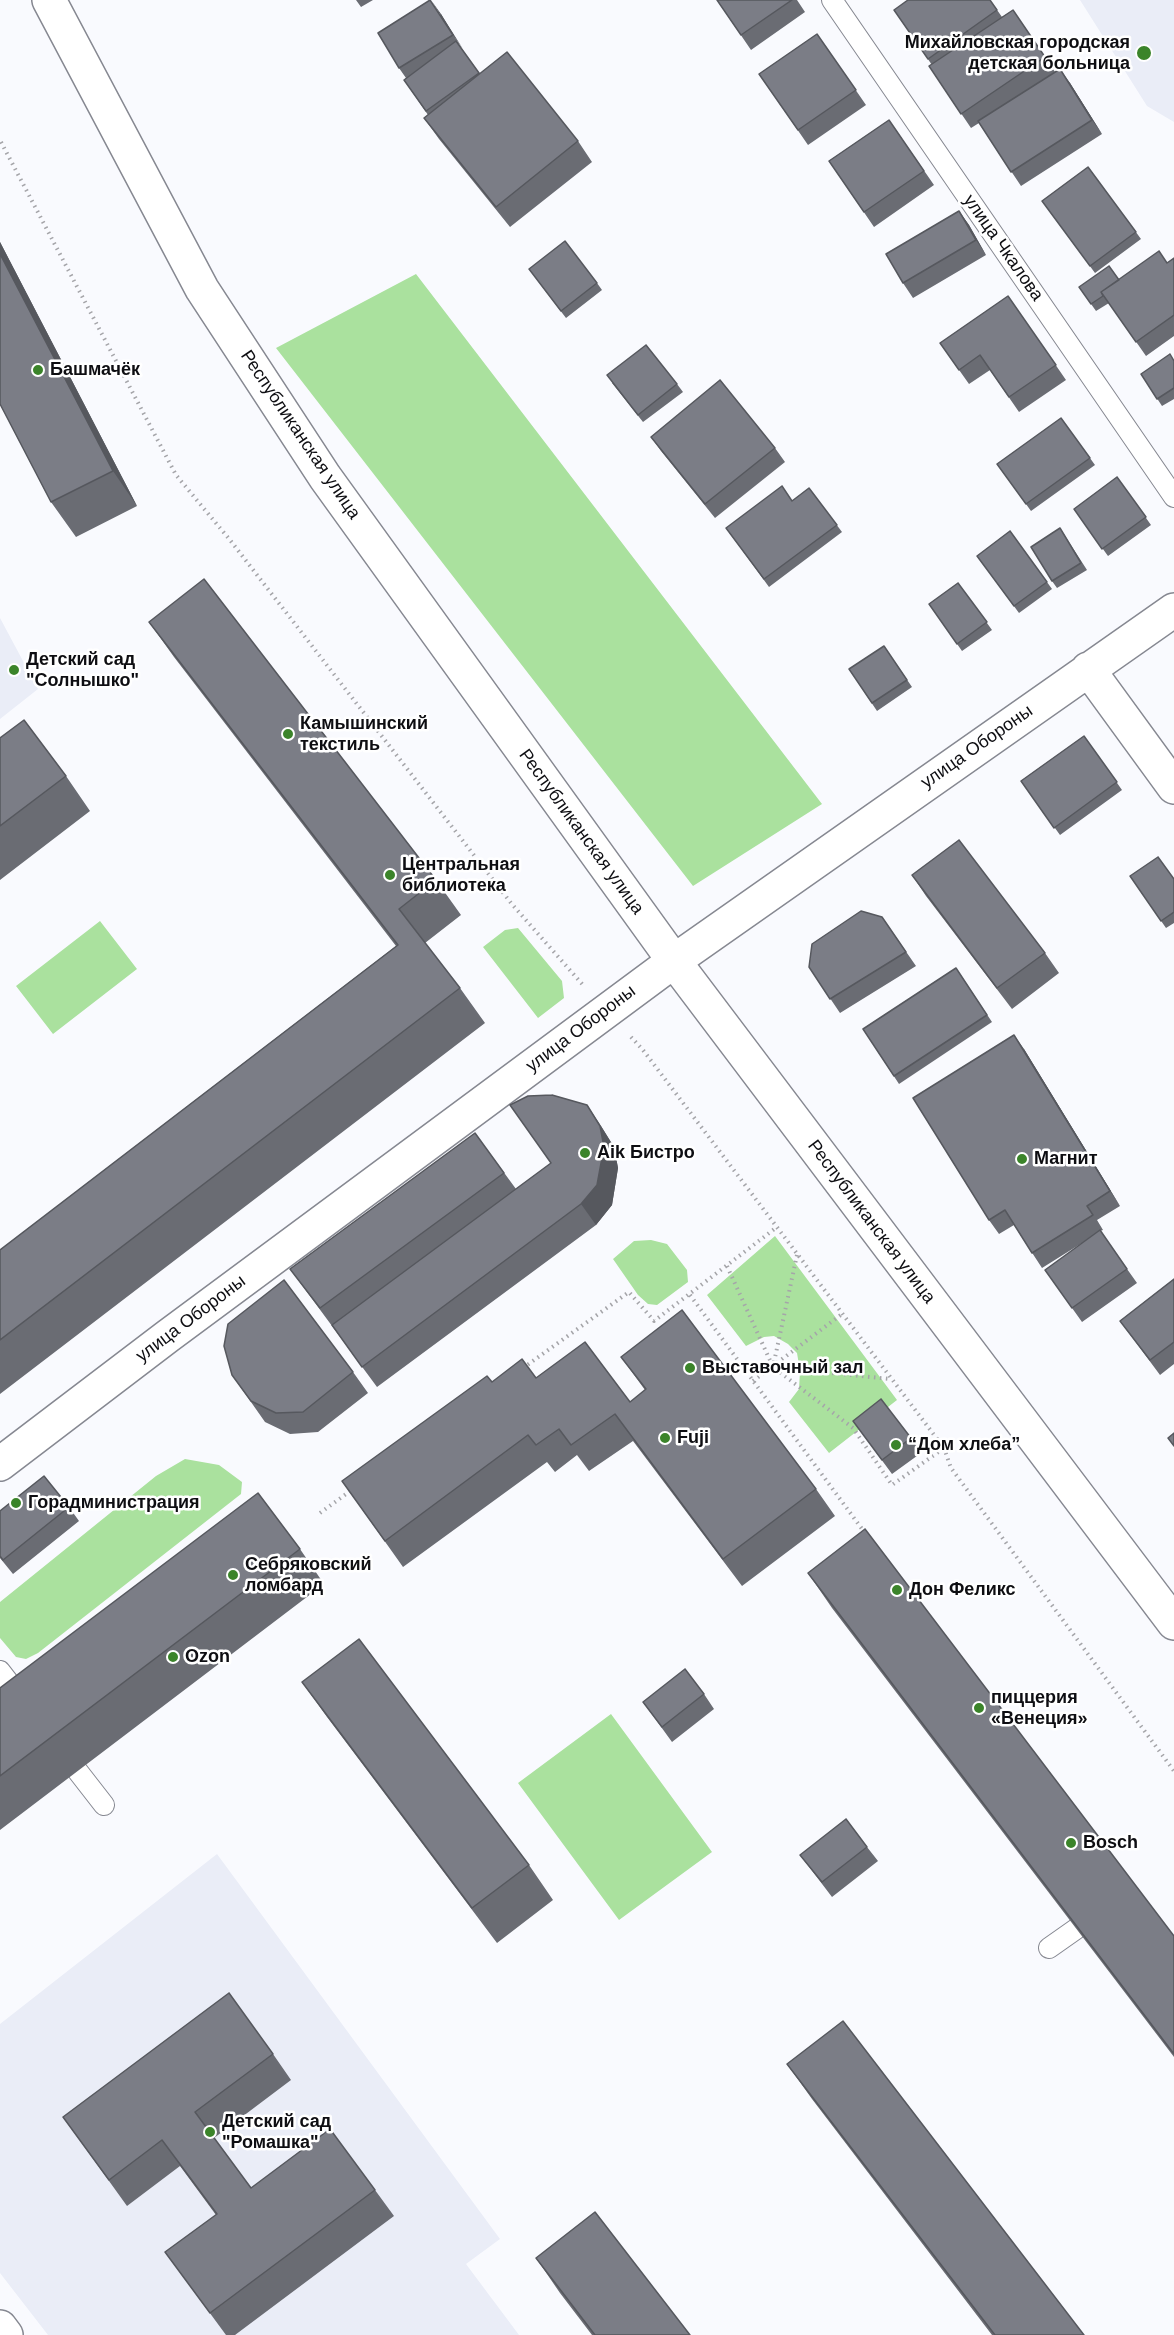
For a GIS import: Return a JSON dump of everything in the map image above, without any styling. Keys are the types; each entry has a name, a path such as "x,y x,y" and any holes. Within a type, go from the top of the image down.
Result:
{"street":[{"name":"Республиканская улица","path":"49,0 202,289 325,477 674,961 1174,1623"},
{"name":"улица Обороны","path":"0,1464 168,1336 674,961 1174,610"},
{"path":"1088,669 1174,787"},
{"path":"0,2328 6,2335"}],"lane":[{"name":"улица Чкалова","path":"832,0 1174,496"},
{"path":"0,1671 33,1713"},
{"path":"47,1732 104,1805"},
{"path":"1049,1948 1076,1929"}],"path":[{"path":"1,142 176,475 230,540 511,903 643,1050 944,1448 951,1468 1174,1771"},
{"path":"523,1368 629,1292 654,1321 777,1227"},
{"path":"772,1367 798,1254"},
{"path":"727,1266 772,1367 853,1428 892,1485 944,1448"},
{"path":"690,1295 865,1533"},
{"path":"753,1381 843,1314"},
{"path":"772,1367 891,1379"},
{"path":"320,1513 358,1485"}],"shaded area":[{"name":"Михайловская городская детская больница","path":"1080,0 1174,0 1174,122 1147,106"},
{"name":"Детский сад \"Солнышко\"","path":"0,618 38,689 0,719"},
{"name":"Детский сад \"Ромашка\"","path":"217,1854 500,2239 466,2264 519,2335 48,2335 0,2273 0,2024"}],"green space":[{"path":"416,274 822,804 693,886 276,348"},
{"path":"100,921 137,969 53,1034 16,986"},
{"path":"518,928 562,981 564,998 538,1018 483,947 505,930"},
{"path":"775,1236 897,1400 829,1453 789,1402 799,1389 800,1371 797,1353 788,1344 774,1336 764,1337 746,1346 707,1295"},
{"path":"651,1240 667,1244 687,1270 688,1282 657,1305 648,1304 638,1295 613,1259 634,1241"},
{"path":"185,1459 219,1465 242,1482 241,1494 38,1653 26,1659 16,1657 0,1638 0,1602 156,1476"},
{"path":"611,1714 712,1852 619,1920 518,1783"}],"building":[{"path":"430,0 453,35 399,68 378,33"},
{"path":"717,0 792,0 741,35"},
{"path":"908,0 990,0 997,10 928,59 894,10"},
{"path":"1013,10 1045,57 961,114 929,66"},
{"path":"817,34 856,90 798,130 759,74"},
{"path":"456,41 479,73 426,111 404,80"},
{"path":"507,52 578,141 496,207 424,118"},
{"path":"1060,69 1092,120 1011,172 978,121"},
{"path":"889,120 924,171 864,212 829,161"},
{"path":"1088,167 1136,232 1090,266 1042,201"},
{"path":"959,211 976,240 903,283 886,254"},
{"path":"565,241 597,283 561,311 529,269"},
{"path":"1159,251 1167,263 1174,258 1174,315 1136,342 1101,292"},
{"path":"0,254 113,471 51,502 0,404"},
{"path":"1109,266 1119,280 1101,292 1103,296 1091,304 1079,287"},
{"path":"1008,296 1056,365 1009,397 980,355 959,370 940,343"},
{"path":"646,345 677,384 638,415 607,375"},
{"path":"1170,354 1174,361 1174,388 1157,399 1141,374"},
{"path":"720,380 775,448 705,504 651,437"},
{"path":"1061,418 1090,458 1026,504 997,464"},
{"path":"1117,477 1146,517 1102,549 1074,509"},
{"path":"782,486 792,501 809,488 837,525 764,579 726,528"},
{"path":"1060,528 1081,563 1052,581 1031,547"},
{"path":"1010,531 1047,582 1014,606 977,556"},
{"path":"204,579 436,880 399,909 460,988 0,1340 0,1250 398,945 149,622"},
{"path":"958,583 987,622 957,644 929,604"},
{"path":"884,646 907,680 872,703 849,669"},
{"path":"24,720 66,776 0,826 0,738"},
{"path":"1084,736 1117,782 1054,828 1021,781"},
{"path":"959,840 1045,953 997,988 912,875"},
{"path":"1158,857 1174,879 1174,912 1161,921 1130,876"},
{"path":"861,911 882,917 906,952 830,999 809,967 812,944"},
{"path":"956,968 987,1015 894,1076 863,1029"},
{"name":"Магнит","path":"1014,1035 1110,1191 1087,1206 1093,1215 1032,1253 1005,1210 989,1220 913,1098"},
{"path":"552,1095 587,1105 600,1126 604,1147 597,1185 581,1204 362,1367 332,1325 551,1163 510,1105 528,1096"},
{"path":"475,1133 504,1173 320,1308 290,1269"},
{"path":"1100,1230 1127,1269 1072,1308 1045,1270"},
{"path":"1174,1279 1174,1342 1150,1360 1120,1321"},
{"path":"284,1280 353,1372 303,1412 276,1413 251,1401 232,1375 224,1346 228,1324"},
{"path":"682,1310 816,1489 723,1559 615,1414 571,1445 559,1429 536,1445 528,1435 385,1541 342,1481 487,1376 492,1382 522,1359 536,1378 585,1342 630,1402 646,1389 621,1357"},
{"path":"881,1399 911,1438 882,1460 853,1421"},
{"path":"1174,1433 1174,1446 1168,1438"},
{"path":"44,1476 69,1507 3,1560 0,1556 0,1511"},
{"path":"258,1493 300,1549 0,1776 0,1688"},
{"path":"865,1529 1174,1936 1174,2054 808,1573"},
{"path":"359,1639 529,1865 472,1908 302,1682"},
{"path":"685,1669 704,1694 662,1727 643,1702"},
{"path":"846,1819 867,1847 822,1882 800,1855"},
{"path":"229,1993 273,2054 195,2112 251,2188 330,2129 375,2190 210,2313 165,2252 217,2214 162,2140 109,2180 63,2117"},
{"path":"843,2021 1084,2335 995,2335 787,2064"},
{"path":"595,2212 690,2335 595,2335 536,2258"}],"place":[{"name":"Михайловская городская детская больница","path":"1144,53"},
{"name":"Башмачёк","path":"38,370"},
{"name":"Детский сад \"Солнышко\"","path":"14,670"},
{"name":"Камышинский текстиль","path":"288,734"},
{"name":"Центральная библиотека","path":"390,875"},
{"name":"Aik Бистро","path":"585,1153"},
{"name":"Магнит","path":"1022,1159"},
{"name":"Выставочный зал","path":"690,1368"},
{"name":"Fuji","path":"665,1438"},
{"name":"“Дом хлеба”","path":"896,1445"},
{"name":"Горадминистрация","path":"16,1503"},
{"name":"Себряковский ломбард","path":"233,1575"},
{"name":"Дон Феликс","path":"897,1590"},
{"name":"Ozon","path":"173,1657"},
{"name":"пиццерия «Венеция»","path":"979,1708"},
{"name":"Bosch","path":"1071,1843"},
{"name":"Детский сад \"Ромашка\"","path":"210,2132"}]}
